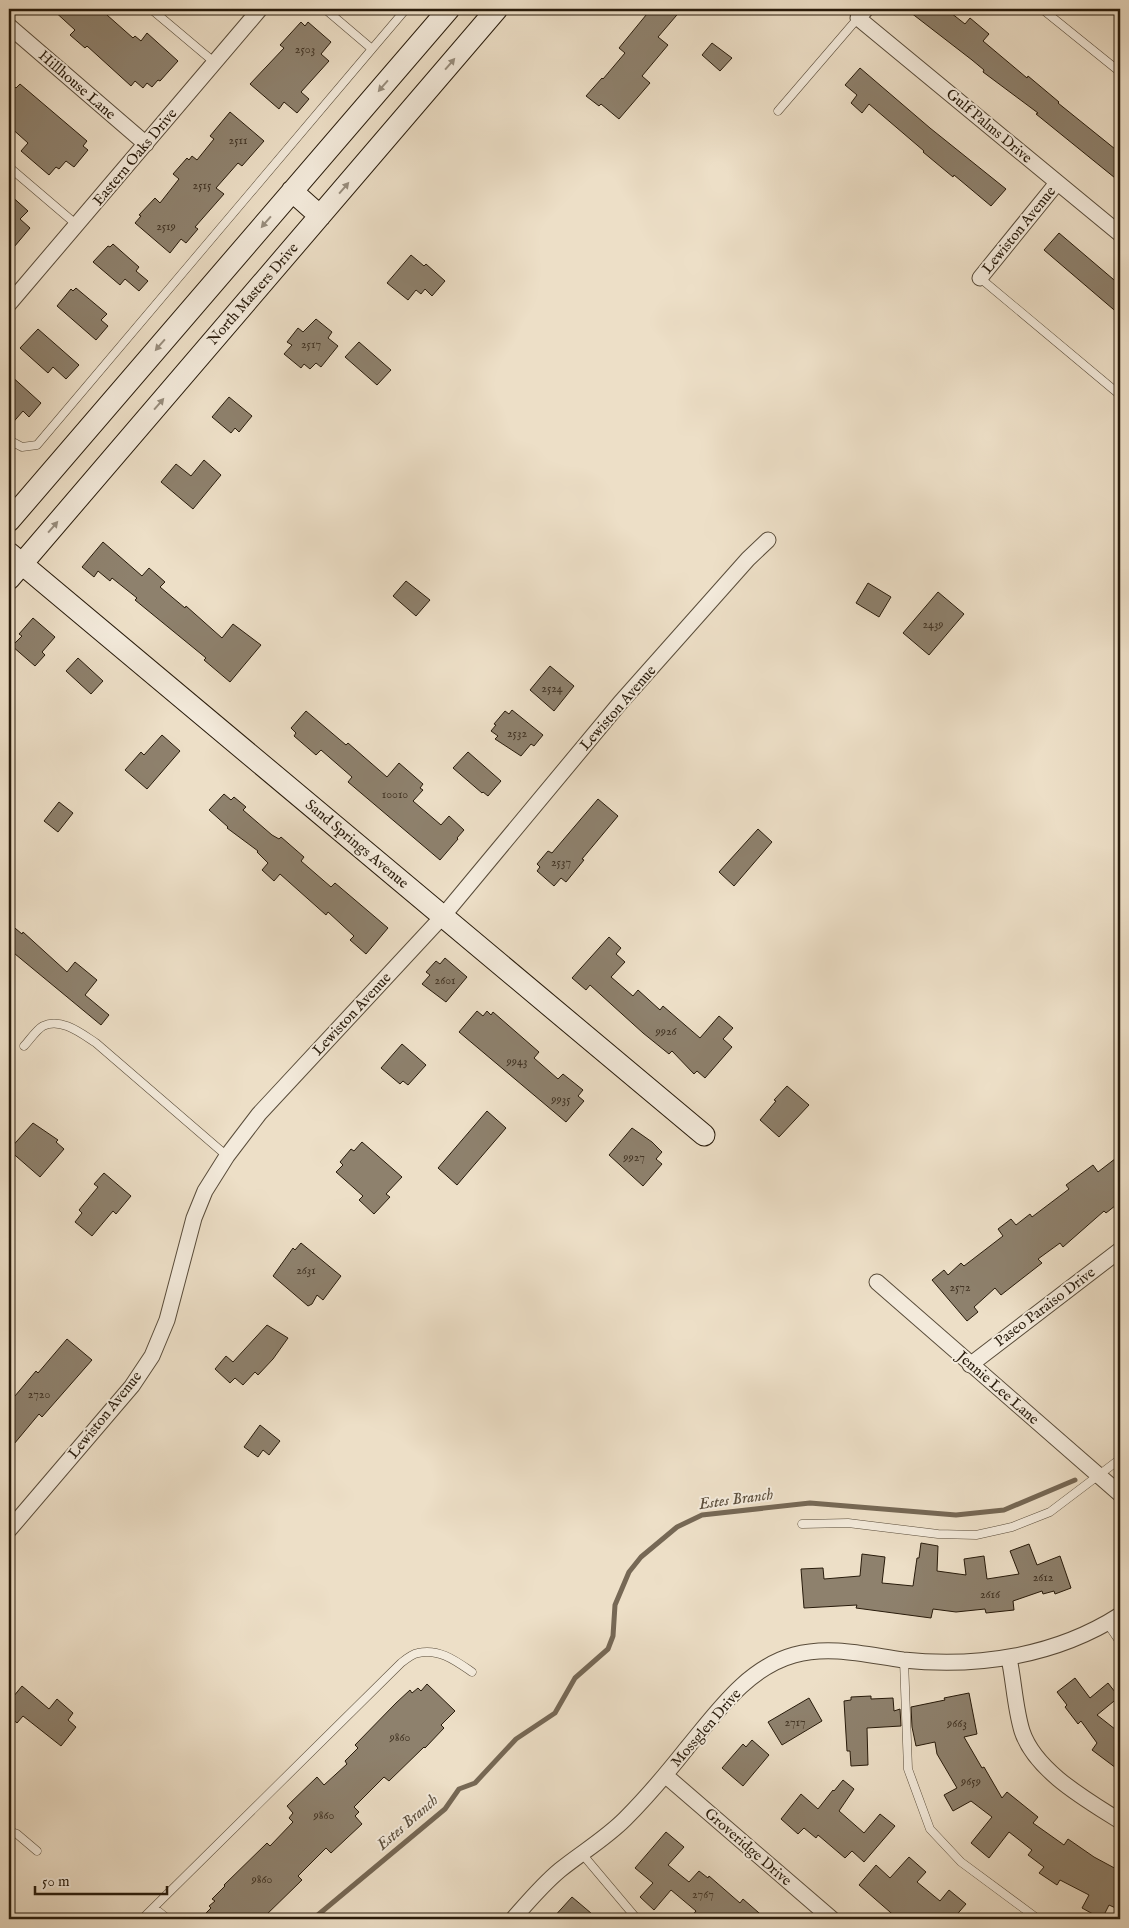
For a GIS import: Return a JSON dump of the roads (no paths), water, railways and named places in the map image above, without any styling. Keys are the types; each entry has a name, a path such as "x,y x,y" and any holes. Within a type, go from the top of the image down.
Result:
{"main road":[{"path":"9,521 449,9"},
{"name":"North Masters Drive","path":"13,565 320,216 497,9"},
{"path":"292,192 320,216"},
{"name":"Sand Springs Avenue","path":"13,565 443,916 704,1135"}],"street":[{"name":"Eastern Oaks Drive","path":"9,304 260,9"},
{"name":"Gulf Palms Drive","path":"862,13 1057,183 1120,234"},
{"name":"Hillhouse Lane","path":"9,26 146,144"},
{"name":"Lewiston Avenue","path":"980,278 1057,183"},
{"name":"Lewiston Avenue","path":"9,1530 132,1386 152,1356 167,1320 194,1218 205,1191 226,1156 259,1114 443,916 620,703 748,559 768,540"},
{"name":"Paseo Paraiso Drive","path":"970,1365 1120,1250"},
{"name":"Jennie Lee Lane","path":"876,1282 1120,1494"},
{"name":"Mossglen Drive","path":"513,1919 544,1884 561,1869 602,1840 625,1819 665,1775 726,1700 754,1675 776,1661 817,1651 851,1651 904,1660 956,1662 1009,1658 1081,1637 1120,1614"},
{"path":"1009,1658 1022,1730 1028,1745 1042,1763 1064,1783 1120,1822"},
{"name":"Groveridge Drive","path":"665,1775 832,1919"}],"lane":[{"path":"151,9 214,62"},
{"path":"325,9 372,49"},
{"path":"9,440 22,447 37,445 406,9"},
{"path":"1042,9 1120,72"},
{"path":"778,111 862,13"},
{"path":"9,167 77,225"},
{"path":"980,278 1120,395"},
{"path":"24,1046 42,1026 54,1024 76,1030 96,1043 226,1156"},
{"path":"802,1524 848,1523 938,1534 976,1535 1012,1528 1050,1512 1120,1459"},
{"path":"1107,1623 1120,1642"},
{"path":"142,1919 401,1663 417,1653 429,1652 448,1656 472,1672"},
{"path":"904,1660 908,1769 930,1829 961,1862 1038,1919"},
{"path":"9,1830 37,1851"},
{"path":"583,1855 637,1919"},
{"path":"154,1908 168,1919"}],"waterway":[{"name":"Estes Branch","path":"313,1919 445,1809 459,1789 475,1783 516,1739 555,1713 575,1678 608,1649 613,1636 615,1605 629,1572 641,1557 677,1527 702,1515 810,1503 956,1515 1004,1510 1075,1480"}]}
